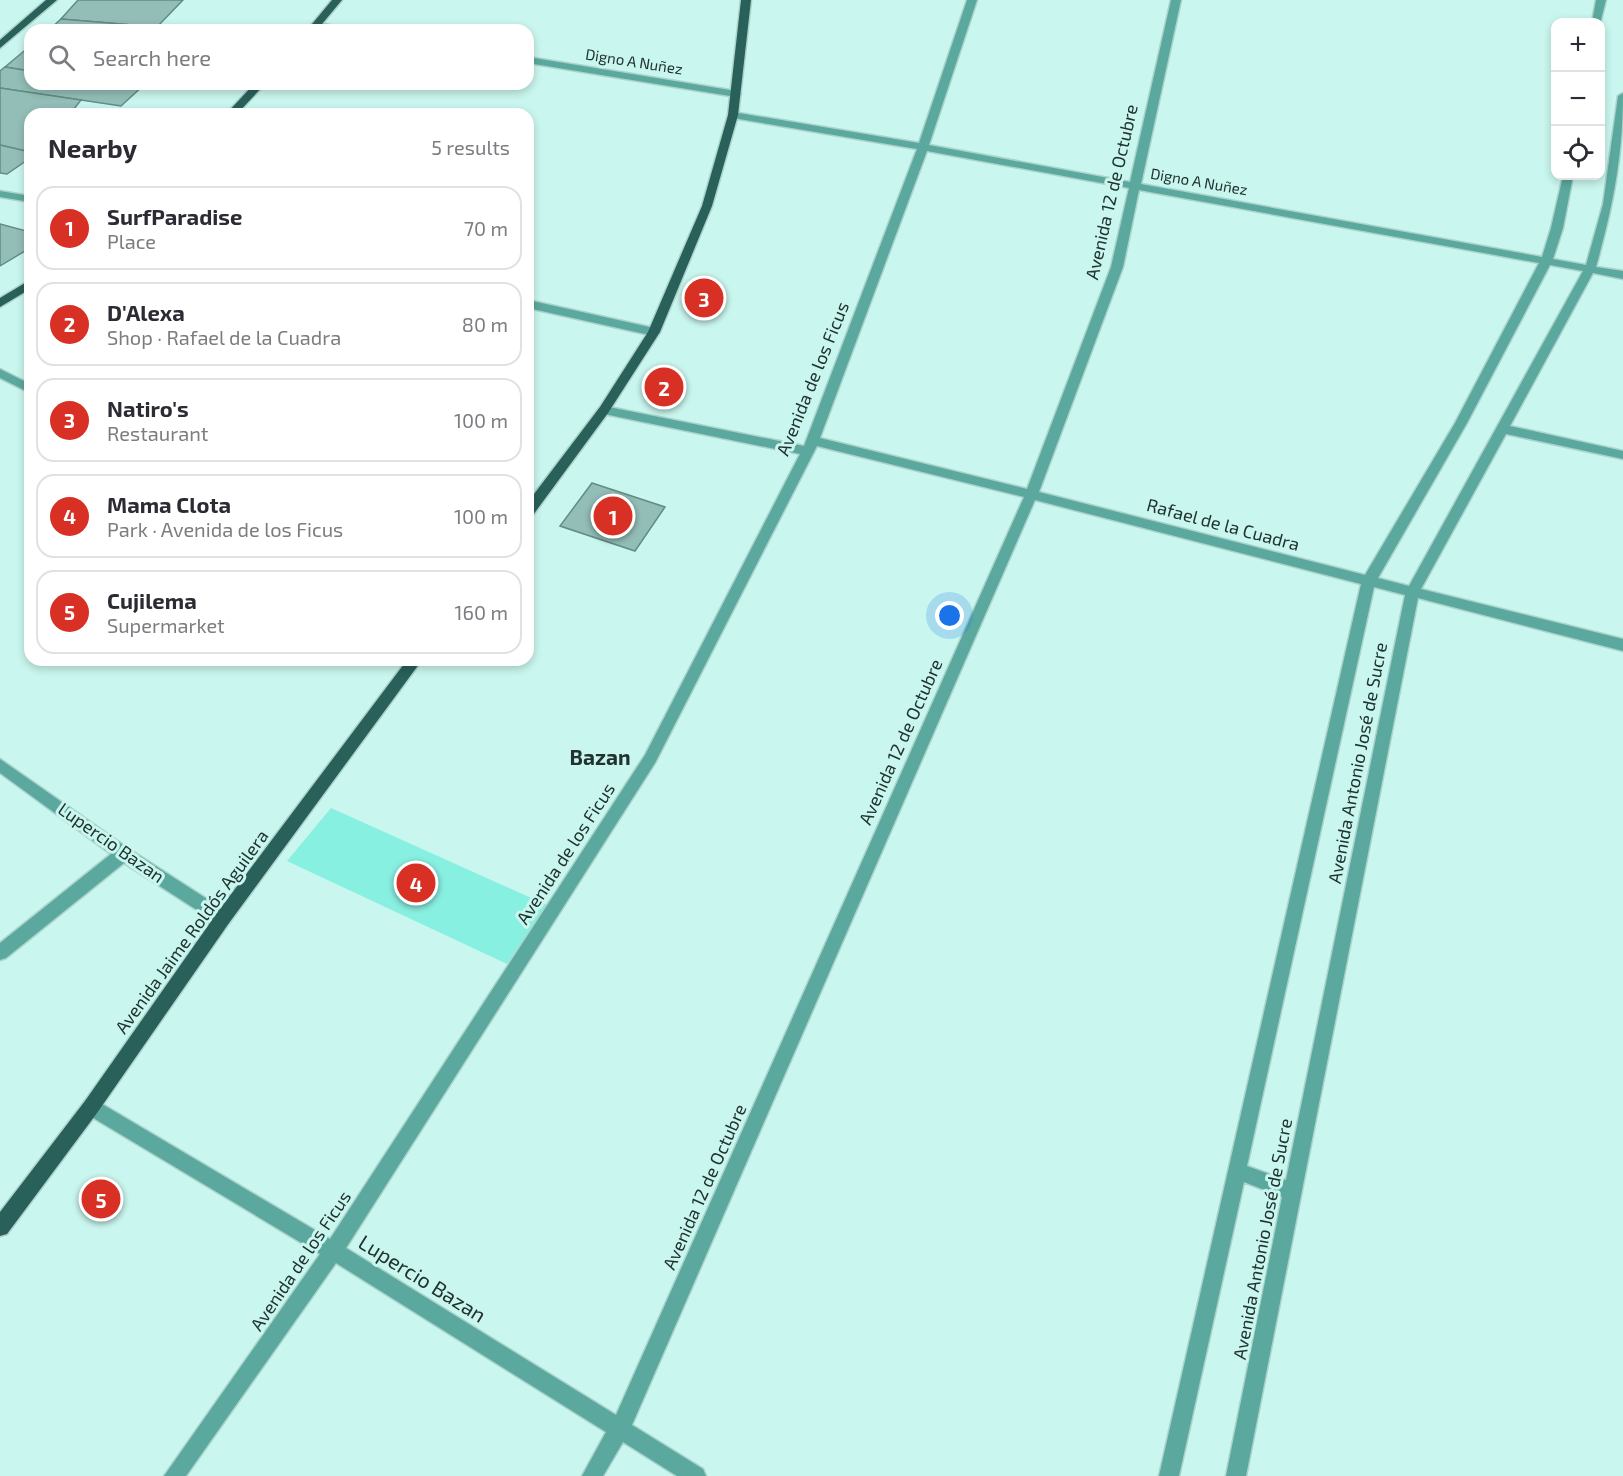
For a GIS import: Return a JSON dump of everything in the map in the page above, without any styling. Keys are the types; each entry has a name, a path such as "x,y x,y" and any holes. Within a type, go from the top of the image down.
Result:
{"main road":[{"path":"24,24 52,0"},
{"path":"317,24 337,0"},
{"path":"534,504 604,410 654,332 706,206 734,115 746,0"},
{"path":"0,45 24,24"},
{"path":"237,108 254,90"},
{"path":"0,303 24,288"},
{"name":"Avenida Jaime Roldós Aguilera","path":"0,1227 91,1107 223,918 411,666"}],"street":[{"name":"Avenida de los Ficus","path":"174,1476 333,1251 650,759 810,446 923,147 972,0"},
{"name":"Avenida 12 de Octubre","path":"592,1476 620,1428 1032,493 1117,267 1176,0"},
{"path":"1598,18 1601,0"},
{"name":"Digno A Nuñez","path":"534,61 736,94"},
{"name":"Avenida Antonio José de Sucre","path":"1236,1476 1412,593 1590,269 1608,204 1623,96"},
{"name":"Digno A Nuñez","path":"734,115 923,147 1623,275"},
{"name":"Avenida Antonio José de Sucre","path":"1169,1476 1368,582 1461,423 1546,261 1557,228 1567,180"},
{"path":"0,194 24,199"},
{"path":"534,305 654,332"},
{"path":"0,373 24,386"},
{"name":"Rafael de la Cuadra","path":"604,410 810,446 1032,493 1368,582 1623,645"},
{"path":"1503,429 1623,455"},
{"name":"Lupercio Bazan","path":"0,765 123,854 223,918"},
{"path":"0,953 123,854"},
{"name":"Lupercio Bazan","path":"91,1107 333,1251 696,1476"},
{"path":"1237,1172 1293,1192"}],"green space":[{"path":"331,808 547,905 507,964 287,861"}],"building":[{"path":"78,0 183,0 160,24 121,24 61,19"},
{"path":"61,19 121,24 56,24"},
{"path":"24,51 24,70 5,67"},
{"path":"5,67 24,70 24,90 138,90 121,106 0,88 0,71"},
{"path":"0,88 81,100 75,108 24,108 24,151 0,145"},
{"path":"0,145 24,151 24,162 7,174 0,173"},
{"path":"0,224 24,230 24,252 0,266"},
{"path":"592,483 665,507 635,551 560,526"}],"place":[{"name":"Natiro's","path":"704,298"},
{"name":"D'Alexa","path":"664,387"},
{"name":"SurfParadise","path":"613,516"},
{"name":"Mama Clota","path":"416,883"},
{"name":"Cujilema","path":"101,1199"}],"district":[{"name":"Bazan","path":"600,758"}]}
